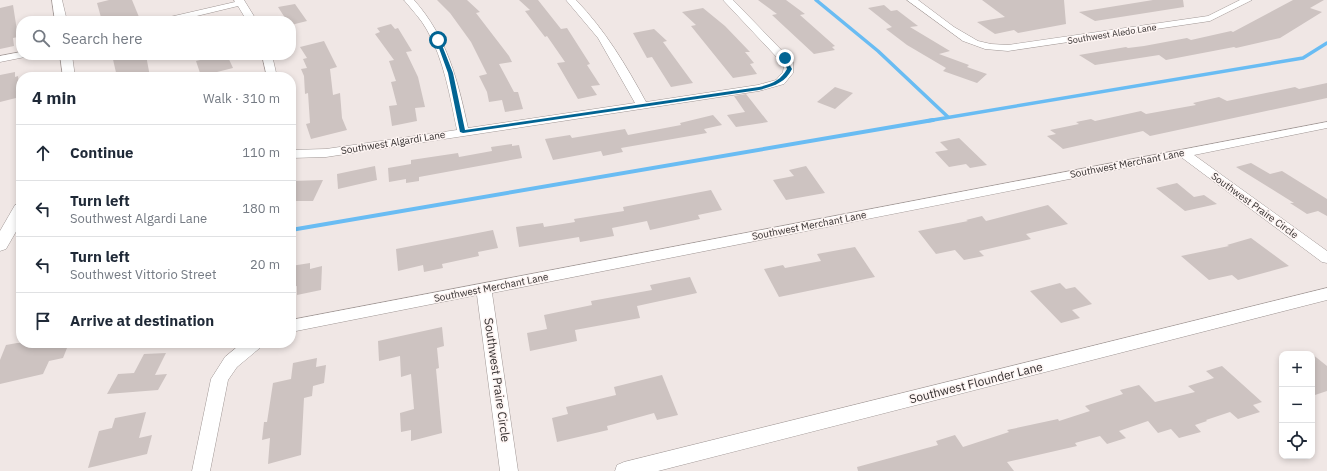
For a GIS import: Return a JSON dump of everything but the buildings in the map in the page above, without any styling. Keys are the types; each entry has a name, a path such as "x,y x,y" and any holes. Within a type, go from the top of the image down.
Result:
{"street":[{"path":"57,0 60,16"},
{"path":"410,0 433,32 443,52 451,73 463,132"},
{"path":"571,0 584,13 607,42 642,105"},
{"name":"Southwest Algardi Lane","path":"296,154 326,153 759,88 780,82 788,73 789,64 728,0"},
{"name":"Southwest Aledo Lane","path":"912,0 974,43 999,48 1020,48 1043,45 1210,18 1247,0"},
{"path":"184,16 240,2 249,16"},
{"path":"0,59 16,56"},
{"path":"67,60 68,72"},
{"path":"268,60 271,72"},
{"name":"Southwest Merchant Lane","path":"296,325 1327,125"},
{"name":"Southwest Praire Circle","path":"1182,152 1327,258"},
{"path":"0,245 16,218"},
{"name":"Southwest Praire Circle","path":"484,288 509,471"},
{"name":"Southwest Flounder Lane","path":"624,471 1327,294"},
{"path":"201,471 220,379 231,362 247,348"}],"waterway":[{"path":"816,0 878,51 948,117"},
{"path":"927,121 1303,58 1327,43"},
{"path":"296,229 933,120"}],"route":[{"path":"438,40 451,73 463,132 773,85 785,78 790,69 785,58"}]}
